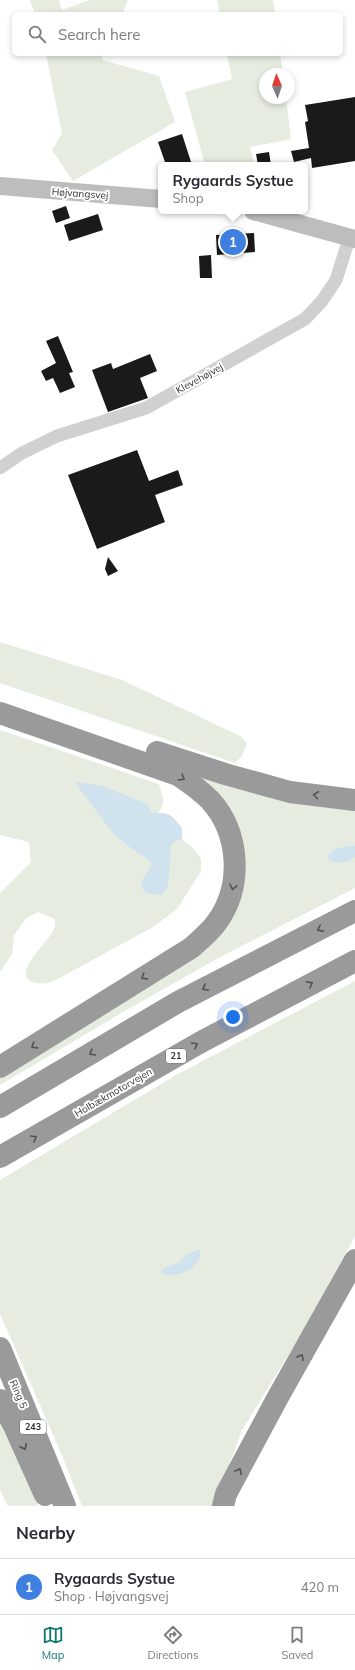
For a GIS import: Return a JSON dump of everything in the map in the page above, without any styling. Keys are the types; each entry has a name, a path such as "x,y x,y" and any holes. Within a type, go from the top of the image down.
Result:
{"highway":[{"path":"0,698 225,774 290,792 355,800"},
{"path":"0,713 178,775 197,788 211,801 222,818 234,849 235,863 234,883 225,908 217,922 191,948 0,1067"},
{"path":"0,1107 178,1002 355,911"},
{"name":"Holbækmotorvejen","path":"0,1157 201,1042 355,961"},
{"path":"222,1506 226,1494 274,1404 355,1260"},
{"name":"Ring 5","path":"0,1348 65,1506"},
{"path":"0,1400 14,1426 50,1506"}],"street":[{"name":"Højvangsvej","path":"0,186 158,199"},
{"path":"263,214 352,239"},
{"name":"Klevehøjvej","path":"0,468 22,452 57,436 146,408 305,319 322,301 336,280 352,239"}],"shaded area":[{"path":"30,0 59,0 62,10 90,0 128,0 123,12 34,12"},
{"path":"217,0 273,0 275,12 220,12"},
{"path":"46,56 103,56 102,60 159,76 175,122 73,181 52,150 62,134"},
{"path":"227,56 280,56 282,68 259,68 259,104 287,104 291,139 250,147 254,162 204,162 185,92 232,79"},
{"path":"0,642 122,680 240,736 247,743 242,756 235,763 0,683"},
{"path":"0,730 159,784 163,802 158,813 152,813 116,837 151,863 151,867 171,847 173,843 182,839 194,849 201,859 201,871 177,909 153,927 52,982 37,983 29,980 26,975 27,967 50,936 55,926 55,919 38,912 26,918 14,935 12,954 0,972 0,893 31,862 29,842 0,835"},
{"path":"180,767 355,806 355,888 222,956 123,1012 0,1085 0,1074 172,970 244,868"},
{"path":"355,981 355,1236 305,1328 242,1430 214,1506 82,1506 61,1453 0,1314 0,1180 178,1074"},
{"path":"0,1424 27,1478 38,1506 8,1506 0,1490"}],"water":[{"path":"78,782 106,787 147,804 152,813 170,815 182,828 182,839 173,843 171,847 168,886 163,894 149,894 142,888 143,879 151,867 151,863 116,837 76,784"},
{"path":"347,846 355,846 355,857 342,863 329,860 328,855 334,850"},
{"path":"200,1249 200,1257 189,1270 181,1274 173,1275 161,1273 162,1269 180,1262 186,1255"}],"building":[{"path":"355,97 355,161 312,168 311,158 294,162 291,151 309,148 305,122 308,121 305,105"},
{"path":"182,134 191,162 165,162 158,142"},
{"path":"269,152 271,162 257,162 256,154"},
{"path":"66,206 70,218 56,223 52,211"},
{"path":"98,214 103,230 69,241 64,225"},
{"path":"254,233 255,252 217,255 216,235"},
{"path":"211,255 212,278 200,278 199,256"},
{"path":"58,336 73,372 69,373 75,387 60,393 53,378 46,381 41,371 56,363 46,341"},
{"path":"150,354 157,371 140,378 148,398 108,412 92,370 111,363 113,369"},
{"path":"137,450 149,481 178,470 183,485 155,495 165,522 97,549 68,475"},
{"path":"108,557 118,571 108,576 105,569"}],"place":[{"name":"Rygaards Systue","path":"233,242"}]}
